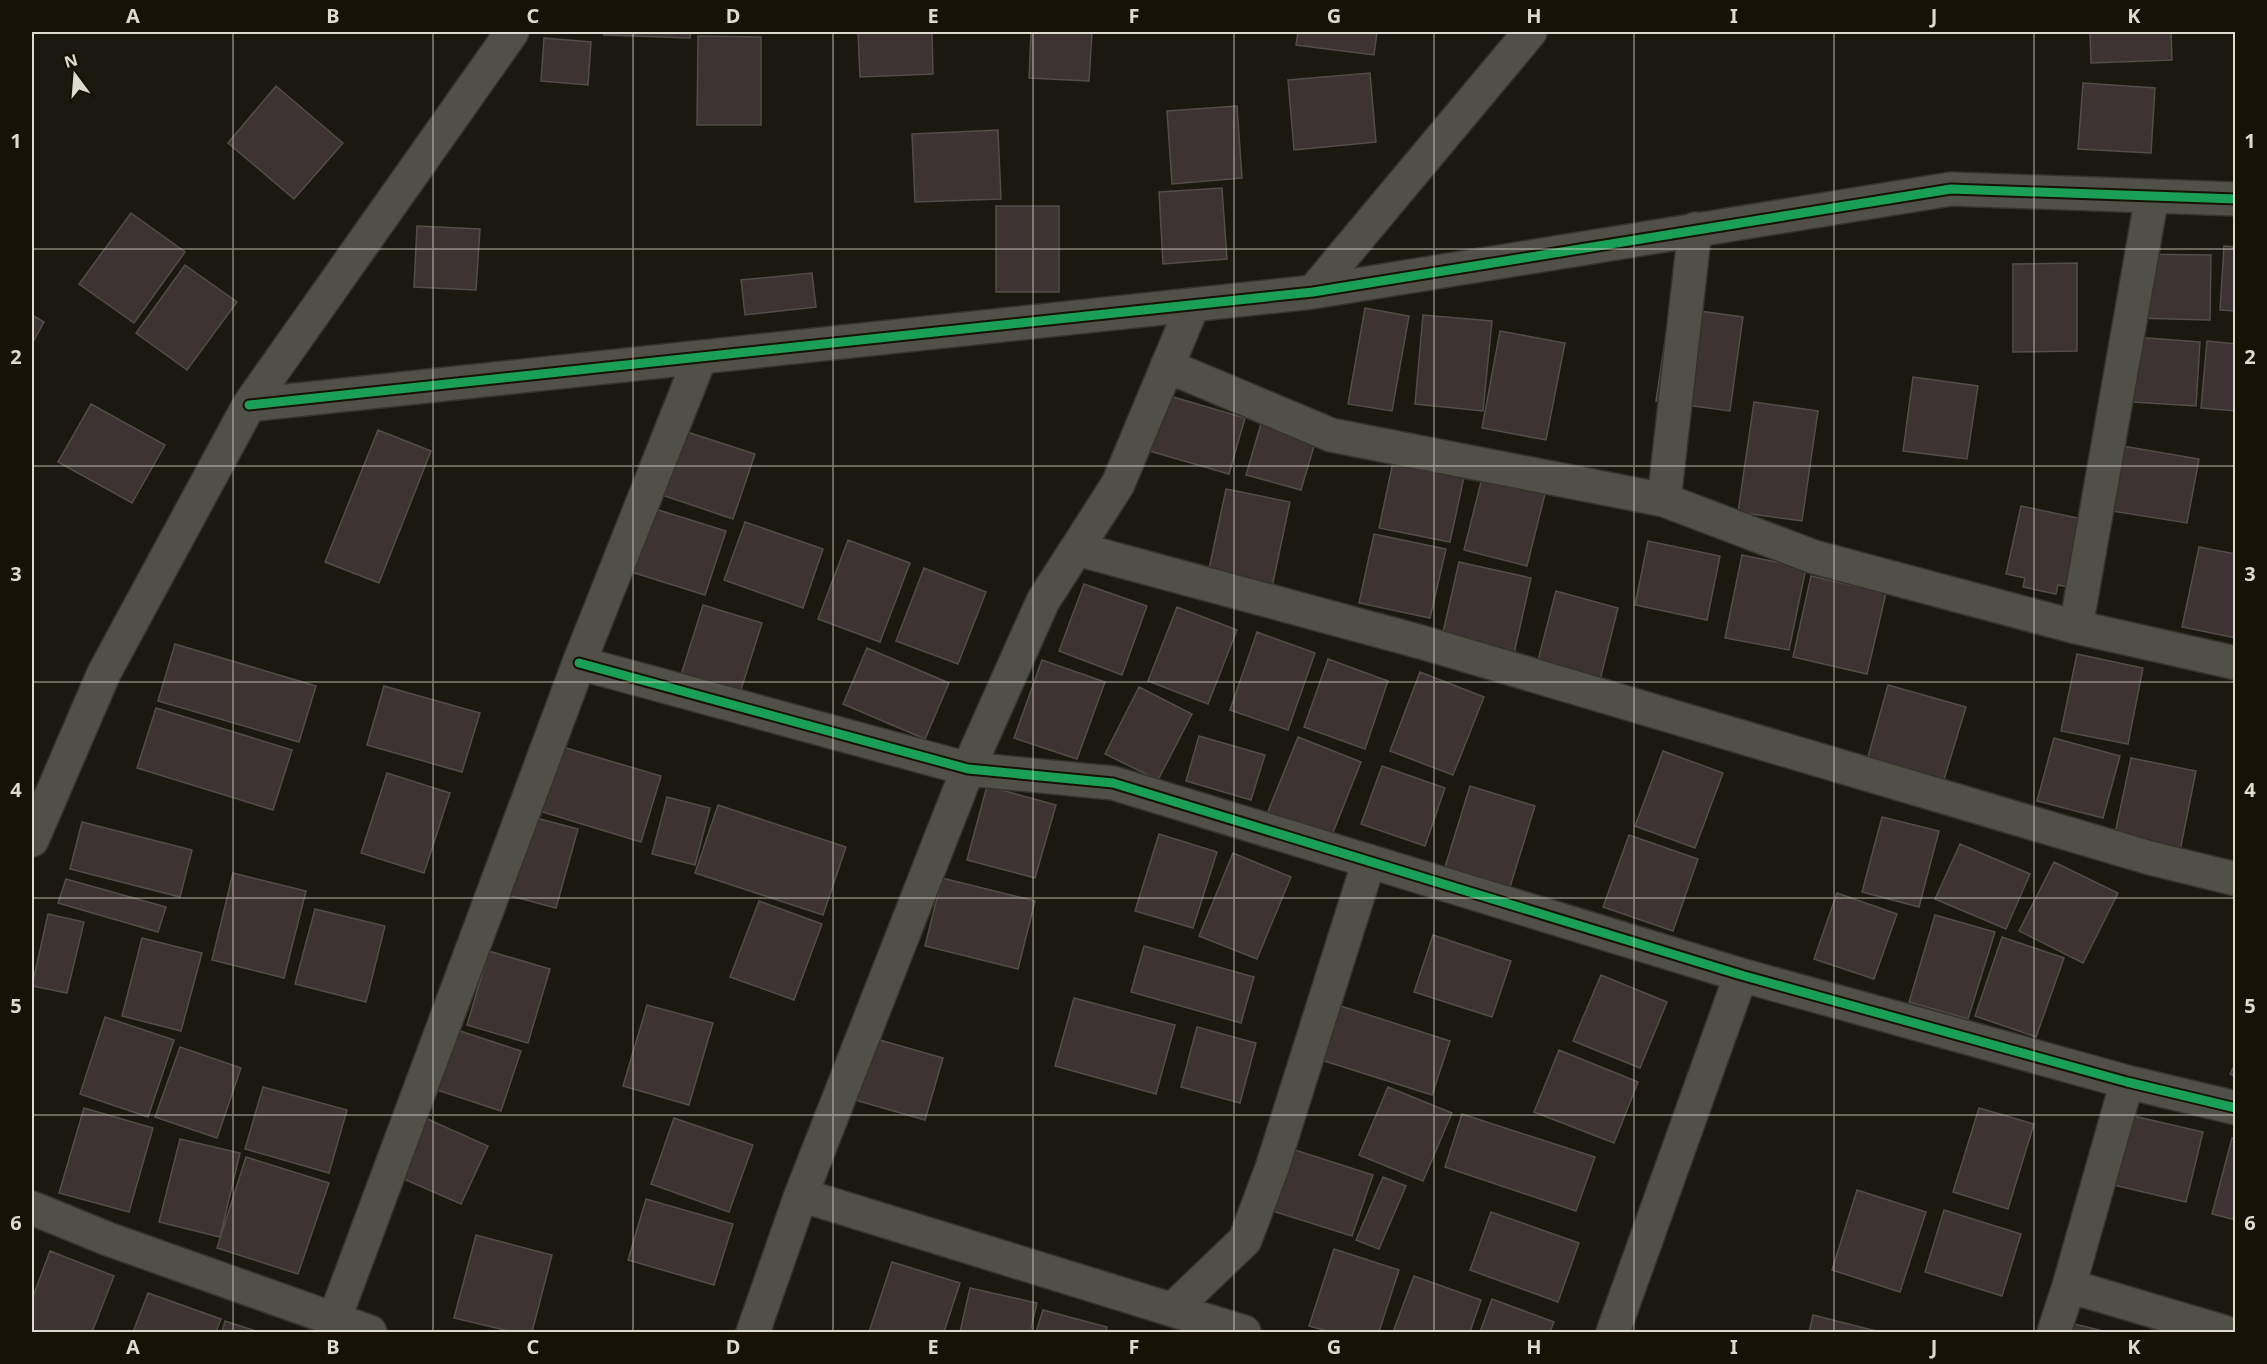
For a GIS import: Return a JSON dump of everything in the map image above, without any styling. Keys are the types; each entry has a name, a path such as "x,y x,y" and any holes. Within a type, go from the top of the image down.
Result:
{"street":[{"path":"32,840 104,673 249,405 512,32"},
{"path":"1313,292 1530,32"},
{"path":"249,405 1192,307 1313,292 1951,189 2235,199"},
{"path":"2076,627 2152,196"},
{"path":"1664,500 1695,230"},
{"path":"753,1332 801,1195 968,769 1043,601 1118,484 1192,307"},
{"path":"334,1320 579,663 700,358"},
{"path":"1167,366 1331,435 1664,500 1814,557 2076,627 2235,663"},
{"path":"1077,549 1421,642 2150,858 2235,879"},
{"path":"579,663 968,769 1113,783 1741,975 2127,1082 2235,1108"},
{"path":"1172,1310 1245,1240 1272,1168 1369,861"},
{"path":"1613,1332 1741,975"},
{"path":"2054,1332 2127,1082"},
{"path":"801,1195 1244,1332"},
{"path":"32,1208 108,1239 370,1332"},
{"path":"2069,1286 2224,1332"}],"building":[{"path":"604,32 691,32 690,38 604,35"},
{"path":"858,32 932,32 933,74 860,77"},
{"path":"1031,32 1092,32 1089,81 1029,78"},
{"path":"1298,32 1377,32 1374,55 1296,45"},
{"path":"2090,32 2171,32 2172,60 2091,63"},
{"path":"698,36 761,37 761,125 697,125"},
{"path":"544,38 591,42 588,85 541,81"},
{"path":"1370,73 1376,142 1294,150 1288,80"},
{"path":"2083,83 2155,88 2151,153 2078,149"},
{"path":"276,86 343,143 294,199 228,143"},
{"path":"1237,106 1242,178 1172,184 1167,111"},
{"path":"998,130 1001,199 915,202 912,134"},
{"path":"1222,188 1227,259 1163,264 1159,192"},
{"path":"996,206 1059,206 1059,292 996,292"},
{"path":"131,213 185,252 134,323 79,284"},
{"path":"417,226 480,229 476,290 414,287"},
{"path":"2224,246 2236,247 2236,311 2220,310"},
{"path":"2134,254 2211,255 2210,320 2132,318"},
{"path":"2077,263 2077,351 2013,352 2013,264"},
{"path":"185,265 237,302 187,370 136,333"},
{"path":"812,273 816,307 745,315 741,280"},
{"path":"1670,307 1743,317 1730,411 1656,401"},
{"path":"1365,308 1409,316 1392,411 1348,404"},
{"path":"32,315 44,322 32,344"},
{"path":"1423,315 1492,321 1483,411 1415,404"},
{"path":"1500,331 1565,343 1546,440 1482,428"},
{"path":"2121,336 2200,342 2196,406 2116,401"},
{"path":"2207,341 2236,344 2236,411 2201,408"},
{"path":"1913,377 1978,386 1967,459 1903,451"},
{"path":"1163,394 1245,418 1229,474 1146,450"},
{"path":"1268,400 1323,416 1301,490 1246,475"},
{"path":"1754,402 1818,411 1802,521 1738,512"},
{"path":"91,404 165,445 132,503 58,462"},
{"path":"678,429 755,454 733,519 656,493"},
{"path":"378,430 431,451 379,583 325,562"},
{"path":"2111,444 2199,459 2187,523 2099,509"},
{"path":"1396,448 1467,463 1450,542 1379,528"},
{"path":"1483,474 1546,490 1527,566 1464,550"},
{"path":"1226,489 1290,502 1272,587 1208,574"},
{"path":"2021,506 2092,521 2078,589 2058,585 2056,594 2023,587 2025,578 2006,574"},
{"path":"649,507 726,531 705,595 628,571"},
{"path":"745,522 823,549 803,608 724,580"},
{"path":"1374,534 1446,549 1430,618 1359,603"},
{"path":"848,540 910,563 880,642 818,619"},
{"path":"1648,541 1720,556 1707,620 1635,605"},
{"path":"2199,547 2236,554 2236,638 2182,627"},
{"path":"1742,555 1806,568 1789,650 1725,638"},
{"path":"1459,562 1531,578 1513,658 1441,641"},
{"path":"924,568 986,592 958,664 896,641"},
{"path":"1811,576 1886,593 1867,674 1793,657"},
{"path":"1084,584 1147,606 1122,675 1059,651"},
{"path":"1556,591 1618,608 1599,684 1536,668"},
{"path":"703,605 762,623 739,696 680,678"},
{"path":"1177,607 1237,630 1208,704 1148,681"},
{"path":"1257,632 1315,653 1288,730 1230,710"},
{"path":"175,644 316,686 299,742 158,701"},
{"path":"867,648 949,683 925,739 843,704"},
{"path":"2077,654 2143,668 2128,744 2061,731"},
{"path":"1328,659 1388,681 1365,749 1304,727"},
{"path":"1042,660 1105,682 1077,759 1014,738"},
{"path":"1420,672 1484,697 1453,775 1390,751"},
{"path":"1888,685 1966,707 1942,786 1866,764"},
{"path":"384,686 480,713 462,772 367,745"},
{"path":"1139,687 1192,714 1158,780 1105,754"},
{"path":"156,708 292,750 273,810 137,768"},
{"path":"1199,736 1265,755 1251,800 1186,781"},
{"path":"1298,737 1361,762 1330,840 1267,814"},
{"path":"2054,738 2120,756 2103,818 2037,801"},
{"path":"556,745 661,776 641,842 536,810"},
{"path":"1663,751 1723,773 1695,848 1635,826"},
{"path":"2131,758 2196,771 2180,851 2114,838"},
{"path":"1382,766 1445,788 1425,846 1361,824"},
{"path":"387,773 450,793 424,873 361,853"},
{"path":"987,786 1056,805 1035,878 967,860"},
{"path":"1470,786 1535,806 1510,887 1445,867"},
{"path":"667,797 710,808 695,865 652,854"},
{"path":"718,805 846,847 823,915 695,873"},
{"path":"529,816 578,829 556,908 507,895"},
{"path":"1882,817 1939,831 1919,907 1862,892"},
{"path":"82,822 192,850 180,897 70,869"},
{"path":"1159,834 1217,852 1193,928 1135,911"},
{"path":"1629,835 1698,859 1673,931 1603,907"},
{"path":"1960,844 2030,874 2006,929 1935,899"},
{"path":"1233,853 1291,877 1257,959 1199,936"},
{"path":"2054,862 2118,893 2083,963 2019,931"},
{"path":"233,873 306,891 284,978 212,960"},
{"path":"942,878 1035,901 1018,969 925,946"},
{"path":"66,879 166,907 158,932 58,903"},
{"path":"1837,893 1897,914 1874,979 1814,959"},
{"path":"759,901 822,924 794,1000 730,977"},
{"path":"315,909 385,926 366,1002 295,984"},
{"path":"48,914 84,922 67,993 32,986"},
{"path":"1935,915 1995,932 1968,1019 1909,1002"},
{"path":"1433,935 1511,961 1492,1017 1414,992"},
{"path":"2002,937 2064,958 2036,1037 1975,1016"},
{"path":"142,938 202,953 181,1031 122,1016"},
{"path":"1144,946 1254,977 1241,1023 1131,992"},
{"path":"489,951 550,969 528,1043 467,1025"},
{"path":"1601,975 1667,1002 1640,1068 1573,1041"},
{"path":"1074,998 1175,1025 1156,1094 1055,1066"},
{"path":"1316,998 1450,1041 1432,1095 1299,1053"},
{"path":"647,1005 713,1023 689,1105 623,1086"},
{"path":"105,1017 174,1040 148,1117 80,1094"},
{"path":"1197,1027 1256,1043 1240,1103 1181,1087"},
{"path":"451,1028 521,1051 501,1111 431,1088"},
{"path":"873,1038 943,1058 925,1120 855,1100"},
{"path":"180,1047 241,1068 217,1138 155,1117"},
{"path":"1559,1050 1638,1082 1614,1143 1534,1112"},
{"path":"2236,1062 2236,1077 2230,1074"},
{"path":"263,1087 347,1110 329,1173 245,1149"},
{"path":"1388,1087 1452,1113 1423,1181 1359,1155"},
{"path":"84,1108 153,1128 129,1212 59,1193"},
{"path":"1979,1108 2034,1124 2008,1209 1953,1192"},
{"path":"414,1113 488,1146 461,1204 388,1172"},
{"path":"1462,1114 1595,1157 1576,1211 1445,1167"},
{"path":"2125,1114 2203,1132 2186,1202 2109,1184"},
{"path":"674,1118 753,1145 729,1212 651,1184"},
{"path":"2232,1138 2236,1138 2236,1220 2212,1214"},
{"path":"180,1139 240,1153 220,1237 159,1222"},
{"path":"1270,1142 1373,1175 1352,1236 1250,1204"},
{"path":"246,1157 329,1183 298,1274 217,1248"},
{"path":"1383,1177 1406,1186 1379,1249 1356,1240"},
{"path":"1857,1190 1926,1212 1900,1292 1832,1270"},
{"path":"646,1199 733,1224 714,1285 628,1260"},
{"path":"1944,1210 2021,1234 2002,1296 1925,1272"},
{"path":"1491,1212 1579,1243 1558,1302 1470,1270"},
{"path":"476,1235 552,1255 532,1332 513,1332 454,1318"},
{"path":"1334,1249 1399,1270 1379,1332 1330,1332 1309,1326"},
{"path":"50,1251 114,1276 92,1332 32,1332 32,1299"},
{"path":"892,1262 960,1283 944,1332 869,1332"},
{"path":"1414,1276 1481,1300 1470,1332 1393,1332"},
{"path":"970,1288 1037,1303 1030,1332 960,1332"},
{"path":"148,1293 221,1319 216,1332 133,1332"},
{"path":"1492,1299 1554,1322 1550,1332 1480,1332"},
{"path":"1043,1310 1107,1327 1106,1332 1036,1332"},
{"path":"1813,1315 1880,1332 1809,1332"},
{"path":"2050,1318 2107,1332 2046,1332"},
{"path":"225,1321 259,1332 222,1332"}],"cycle path":[{"path":"249,405 1313,292 1951,189 2236,199"},
{"path":"579,663 968,769 1113,783 1741,975 2127,1082 2236,1108"}]}
